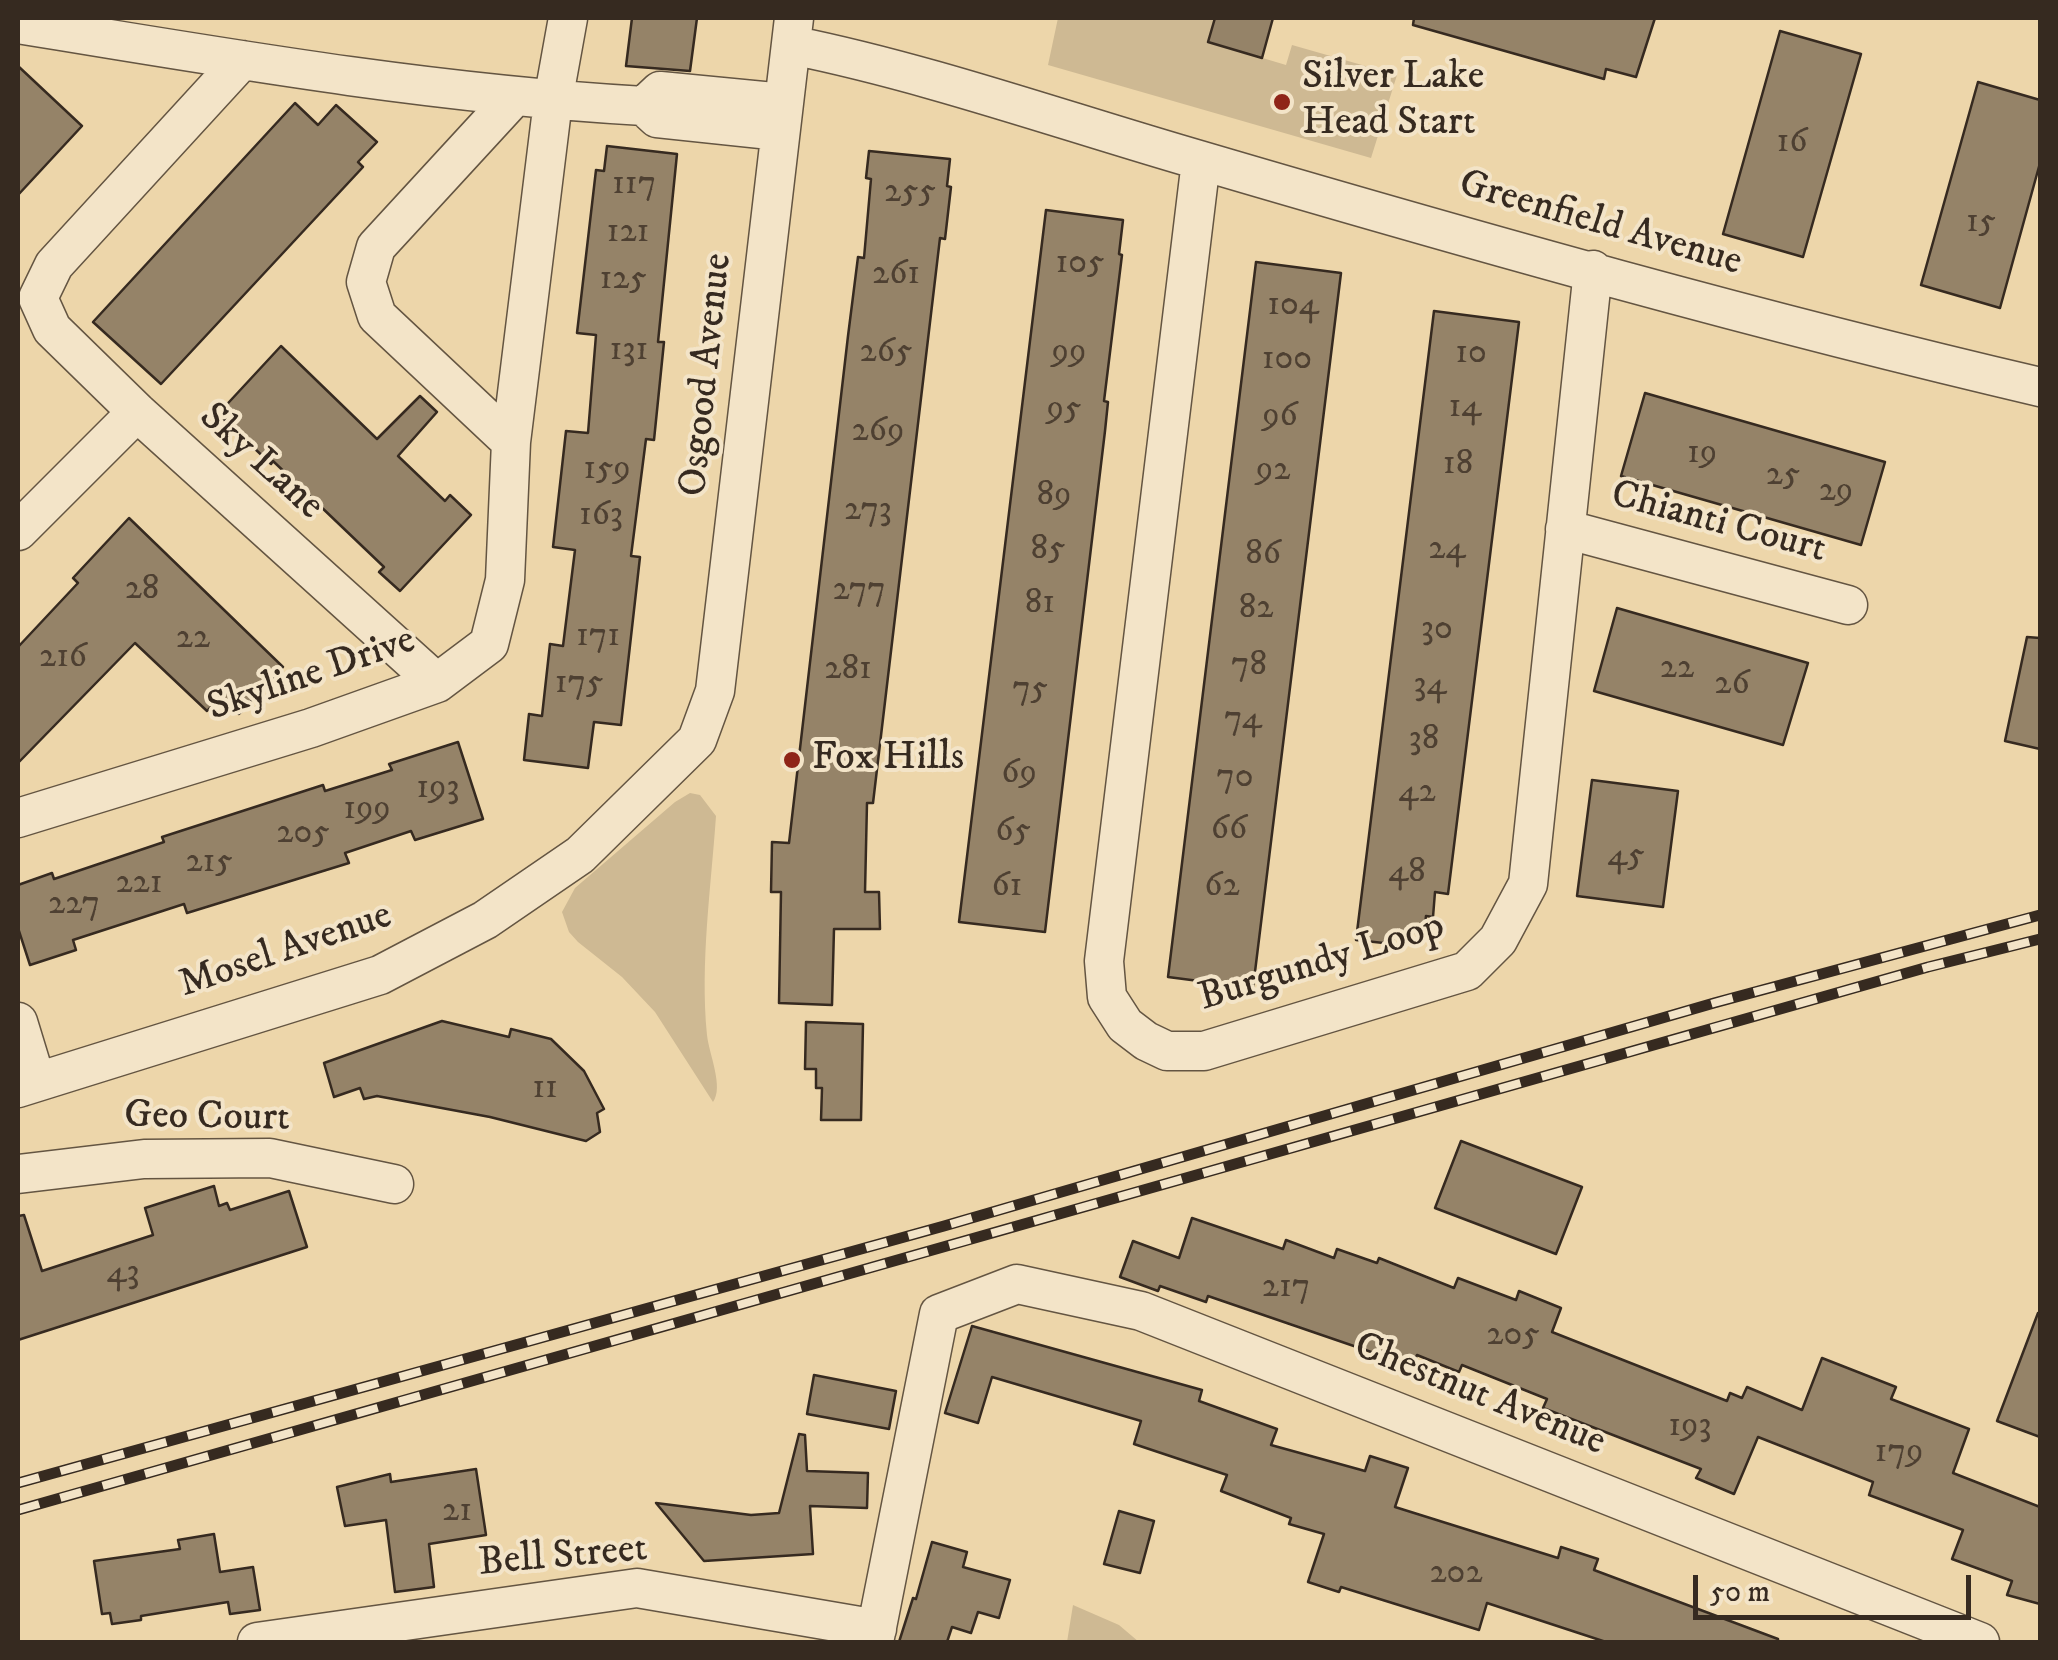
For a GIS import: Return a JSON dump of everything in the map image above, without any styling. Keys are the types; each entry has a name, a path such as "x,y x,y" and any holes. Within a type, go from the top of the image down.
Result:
{"street":[{"name":"Skyline Drive","path":"18,818 293,734 437,683 490,644 505,580 511,442 568,18"},
{"path":"18,24 242,60 514,96 644,106 657,118 782,117"},
{"name":"Osgood Avenue","path":"698,740 716,691 792,31"},
{"name":"Greenfield Avenue","path":"792,31 853,58 1201,161 1862,345 2040,386"},
{"name":"Sky Lane","path":"242,60 54,265 38,298 52,329 137,412 437,683"},
{"path":"511,442 376,316 366,282 376,247 514,96"},
{"name":"Burgundy Loop","path":"1201,161 1104,961 1107,997 1125,1025 1167,1051 1204,1051 1467,972 1498,940 1528,884 1592,270"},
{"path":"18,531 137,412"},
{"name":"Chianti Court","path":"1565,529 1848,606"},
{"name":"Mosel Avenue","path":"27,1084 363,980 397,966 484,920 580,855 698,740"},
{"path":"18,1022 27,1084"},
{"name":"Geo Court","path":"18,1174 144,1158 270,1158 394,1184"},
{"name":"Chestnut Avenue","path":"876,1636 939,1314 1018,1284 1141,1311 1980,1642"},
{"name":"Bell Street","path":"261,1642 485,1626 637,1588 876,1636"}],"shaded area":[{"name":"Silver Lake Head Start","path":"1058,18 1215,18 1209,42 1286,65 1292,45 1397,75 1371,158 1048,65"},
{"path":"690,793 700,795 716,816 705,981 707,1035 717,1088 713,1102 655,1012 622,977 578,942 569,932 562,912 575,888"},
{"path":"1073,1605 1119,1625 1139,1642 1067,1642"}],"building":[{"path":"632,18 697,18 690,71 626,66"},
{"path":"1215,18 1273,18 1262,58 1208,42"},
{"path":"1414,18 1655,18 1636,77 1606,69 1604,79 1413,25"},
{"path":"1780,31 1861,54 1803,257 1723,234"},
{"path":"18,66 82,126 18,195"},
{"path":"1978,82 2040,100 2040,163 2000,308 1921,285"},
{"path":"295,103 318,125 336,105 377,142 358,162 363,167 161,384 93,322"},
{"path":"607,146 677,154 658,342 664,342 654,440 646,439 631,556 640,557 621,725 594,722 588,768 524,760 529,714 542,716 550,644 563,646 575,550 553,547 566,431 588,433 596,335 577,333 596,170 604,171"},
{"path":"869,151 950,159 947,186 951,187 945,239 940,238 873,803 867,803 865,892 879,892 880,929 834,929 832,1005 779,1003 781,892 771,892 772,842 789,843 858,257 864,258 871,179 866,178"},
{"path":"1046,210 1123,220 1104,401 1108,402 1105,431 1045,932 959,922"},
{"path":"1256,262 1341,273 1253,988 1168,977"},
{"path":"1434,311 1519,322 1448,894 1435,892 1433,917 1426,916 1424,934 1395,930 1393,944 1356,940"},
{"path":"281,346 377,439 420,396 437,412 398,456 445,501 450,495 471,515 400,591 379,572 384,567 218,414"},
{"path":"1645,393 1885,462 1861,545 1621,476"},
{"path":"129,518 283,667 239,714 220,697 207,711 135,643 18,763 18,647 78,583 73,578"},
{"path":"1617,608 1808,663 1783,745 1594,691"},
{"path":"2027,637 2040,638 2040,749 2005,741"},
{"path":"458,742 483,819 415,840 411,831 345,853 349,863 187,913 184,904 73,940 76,950 30,965 18,928 18,885 52,873 54,879 164,842 162,837 323,785 325,791 392,770 389,764"},
{"path":"1592,780 1678,791 1663,907 1577,896"},
{"path":"442,1021 509,1037 511,1029 551,1039 584,1071 604,1109 597,1113 600,1132 586,1141 490,1117 377,1096 364,1099 360,1088 334,1097 324,1063"},
{"path":"806,1022 863,1024 861,1120 821,1120 822,1088 816,1088 816,1069 805,1069"},
{"path":"1461,1141 1582,1187 1556,1254 1435,1208"},
{"path":"214,1186 219,1206 227,1203 230,1210 289,1191 307,1247 18,1340 18,1216 24,1215 42,1271 153,1235 145,1208"},
{"path":"1192,1218 1283,1249 1286,1240 1334,1258 1337,1249 1377,1263 1379,1258 1454,1288 1458,1278 1516,1300 1519,1291 1561,1308 1552,1332 1727,1401 1730,1393 1742,1398 1747,1387 1802,1410 1822,1358 1896,1387 1891,1399 1969,1429 1953,1473 2040,1507 2040,1604 2007,1595 2012,1581 1952,1559 1963,1530 1869,1495 1873,1482 1758,1437 1734,1494 1696,1478 1701,1469 1543,1408 1547,1399 1462,1365 1459,1372 1417,1355 1410,1371 1379,1358 1380,1355 1208,1296 1206,1302 1120,1277 1133,1241 1179,1258"},
{"path":"2040,1314 2040,1437 1997,1421"},
{"path":"972,1326 1202,1390 1199,1401 1277,1429 1271,1445 1365,1471 1370,1456 1408,1468 1395,1507 1558,1558 1561,1547 1598,1559 1594,1570 1778,1642 1606,1642 1487,1603 1479,1630 1341,1587 1339,1592 1308,1582 1324,1534 1289,1524 1291,1518 1221,1491 1227,1475 1134,1444 1141,1421 992,1377 978,1423 945,1413"},
{"path":"814,1375 896,1391 889,1429 807,1414"},
{"path":"799,1434 805,1435 807,1471 868,1473 867,1508 810,1506 813,1554 704,1561 656,1503 751,1515 779,1513"},
{"path":"476,1469 486,1535 429,1544 434,1587 395,1592 386,1520 345,1526 337,1487 390,1474 391,1482"},
{"path":"1119,1511 1154,1521 1140,1573 1104,1564"},
{"path":"214,1534 220,1572 253,1567 260,1610 230,1614 228,1602 112,1624 110,1613 102,1614 94,1561 180,1549 178,1540"},
{"path":"932,1542 967,1552 963,1567 1010,1580 999,1618 978,1612 971,1633 952,1627 947,1642 899,1642 913,1598 916,1599"}],"railway":[{"path":"18,1483 944,1226 1714,1003 2040,915"},
{"path":"18,1510 1928,967 2040,939"}],"place":[{"name":"Silver Lake Head Start","path":"1282,102"},
{"name":"Fox Hills","path":"792,760"}]}
